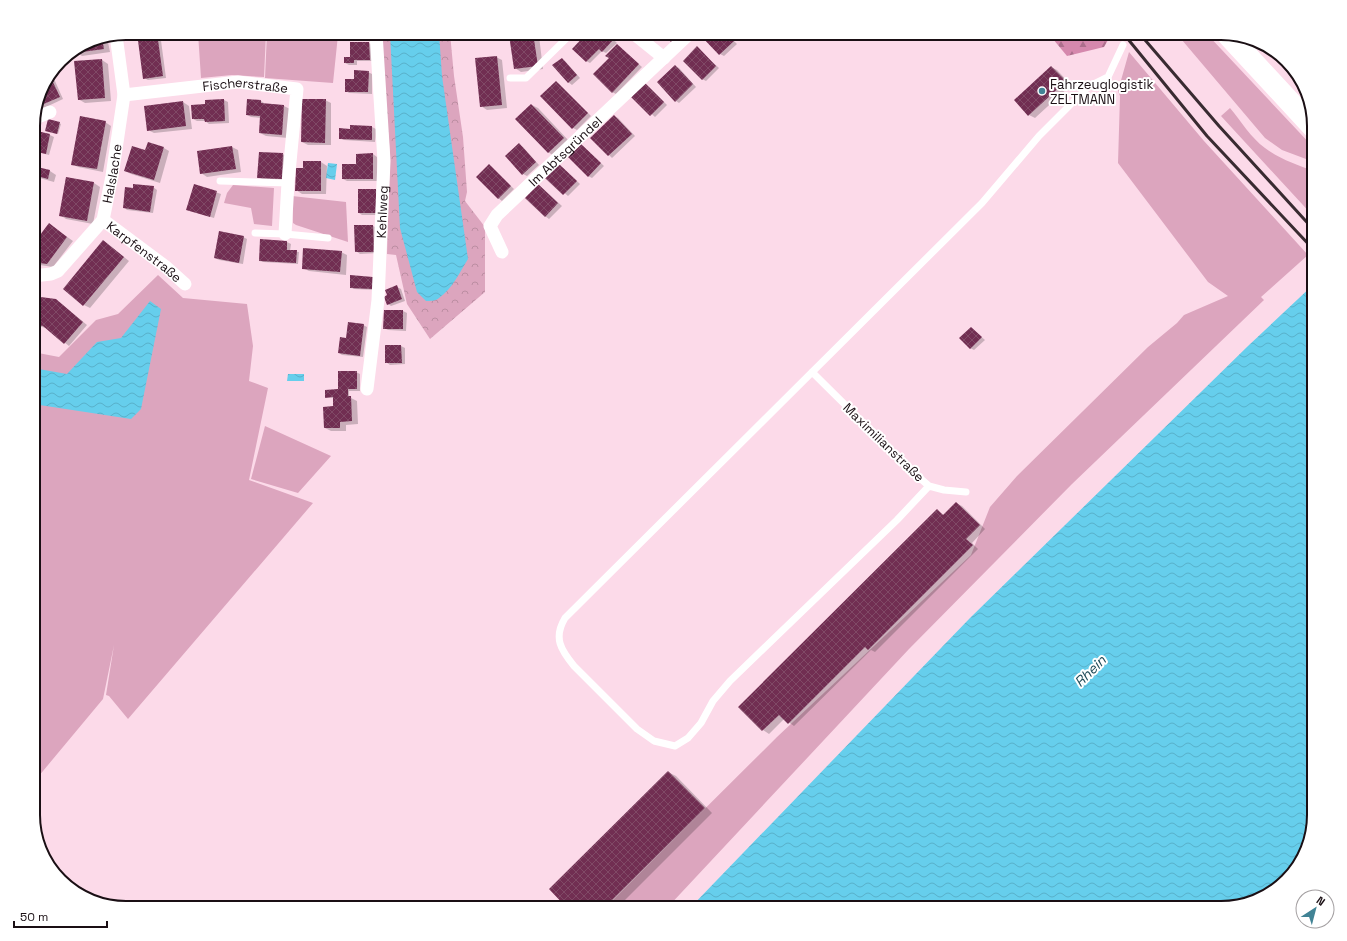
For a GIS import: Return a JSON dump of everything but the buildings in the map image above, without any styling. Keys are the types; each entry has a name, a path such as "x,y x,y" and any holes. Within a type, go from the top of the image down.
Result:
{"highway":[{"path":"1234,41 1306,120"}],"street":[{"name":"Kehlweg","path":"367,389 378,300 384,161 376,40"},
{"path":"642,40 664,58 683,40"},
{"name":"Halslache","path":"40,275 51,274 58,270 103,220 124,95 117,41"},
{"name":"Im Abtsgründel","path":"502,252 490,226 497,215 664,58"},
{"name":"Fischerstraße","path":"124,95 238,82 297,88 288,183 286,234"},
{"path":"41,116 50,112"},
{"name":"Karpfenstraße","path":"103,220 166,267 185,284"}],"lane":[{"path":"510,78 526,78 565,40"},
{"path":"929,486 891,526 730,681 713,701 701,723 688,738 675,746 654,741 637,729 574,666 564,654 558,636 560,626 565,618 982,204 1039,136 1088,87 1108,77 1123,45"},
{"path":"220,181 288,183"},
{"path":"255,233 328,238"},
{"name":"Maximilianstraße","path":"812,372 929,486 944,490 966,492"}],"green space":[{"path":"198,40 266,40 264,77 232,75 201,78"},
{"path":"267,40 337,40 333,83 265,78"},
{"path":"381,40 451,40 454,76 463,137 467,192 465,201 485,227 485,292 430,339 407,304 396,255 387,254 390,155"},
{"path":"1054,40 1108,40 1104,47 1067,56"},
{"path":"1182,40 1213,40 1307,141 1307,159 1282,150 1265,138"},
{"path":"1129,52 1204,141 1307,254 1307,256 1261,297 1264,300 1072,484 909,649 674,901 612,901 777,737 971,555 990,507 1017,476 1148,347 1177,323 1184,315 1228,296 1208,282 1118,163 1120,96 1118,91"},
{"path":"1230,108 1251,134 1265,148 1283,159 1307,168 1307,209 1221,116"},
{"path":"233,185 274,188 272,226 254,224 251,208 224,203 227,193"},
{"path":"292,196 346,202 348,242 293,223"},
{"path":"158,275 183,298 247,304 253,346 249,381 268,388 249,480 313,503 128,719 109,696 106,695 114,645 103,699 40,775 40,353 59,357 96,320 118,314"},
{"path":"265,426 331,456 298,493 251,479"}],"water":[{"path":"390,40 439,40 442,76 468,259 448,290 438,299 426,301 417,292 400,228"},
{"path":"328,163 337,164 335,180 326,178"},
{"name":"Rhein","path":"1307,291 1307,815 1304,837 1300,848 1286,872 1278,880 1254,894 1243,898 1221,901 697,901 970,618 1248,346"},
{"path":"150,301 161,309 141,409 131,419 40,405 40,369 67,374 97,342 121,338"},
{"path":"288,374 304,374 304,381 287,381"}],"railway":[{"path":"1129,40 1207,136 1307,243"},
{"path":"1145,40 1219,126 1307,222"}],"place":[{"name":"Fahrzeuglogistik ZELTMANN","path":"1042,91"}]}
